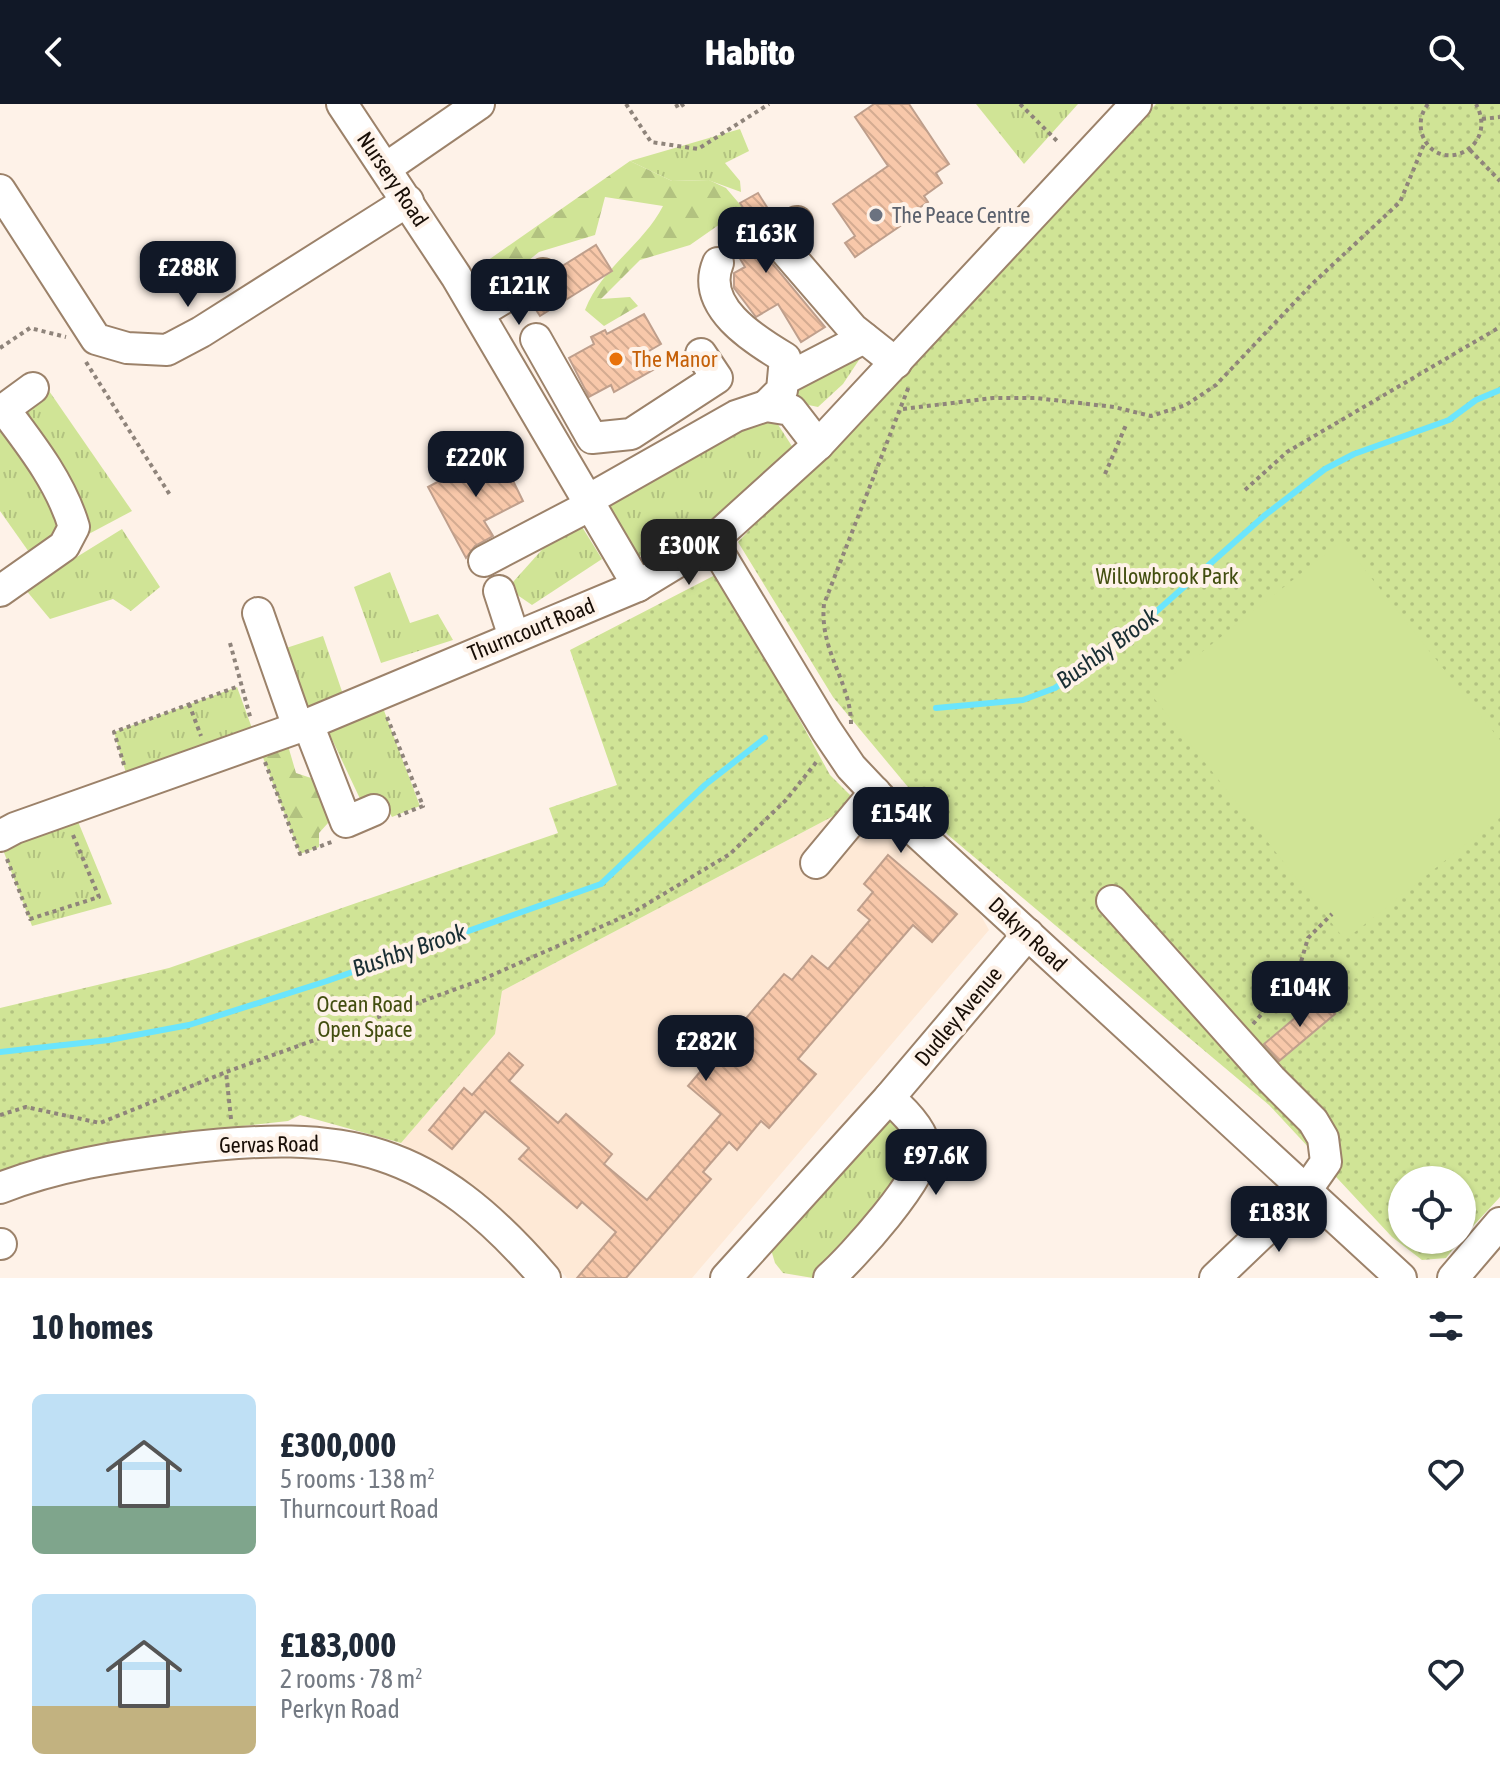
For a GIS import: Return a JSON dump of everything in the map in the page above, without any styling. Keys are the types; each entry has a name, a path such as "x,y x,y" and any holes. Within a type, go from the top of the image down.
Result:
{"street":[{"name":"Nursery Road","path":"342,104 479,313 638,586"},
{"path":"386,168 479,104"},
{"name":"Thurncourt Road","path":"5,831 303,726 638,586 712,541 903,373 1136,104"},
{"path":"5,211 96,339 127,348 167,350 201,332 408,201"},
{"path":"797,222 776,240 827,302 903,373"},
{"path":"484,561 588,504 736,416 766,406 782,390 785,358 737,326 718,296 712,277 718,263"},
{"path":"479,313 543,274"},
{"path":"785,379 864,338"},
{"path":"536,339 592,438 631,434 717,378 701,354"},
{"path":"0,591 64,546 74,527 69,507 39,455 2,411 33,388"},
{"path":"766,406 791,410 818,445"},
{"name":"Dakyn Road","path":"712,541 806,698 838,735 875,792 1401,1278"},
{"path":"499,591 514,637"},
{"path":"258,613 303,726 336,826 374,810"},
{"path":"816,863 875,792"},
{"path":"1112,901 1237,1042 1313,1121 1323,1138 1326,1162 1305,1192 1215,1278"},
{"name":"Dudley Avenue","path":"726,1278 889,1098 1028,934"},
{"path":"829,1278 921,1171 925,1147 908,1115 889,1098"},
{"name":"Gervas Road","path":"0,1188 125,1155 231,1141 309,1140 338,1144 419,1170 484,1212 545,1278"},
{"path":"1453,1278 1500,1223"}],"path":[{"path":"626,104 651,142 698,149 769,104"},
{"path":"676,104 678,108 684,104"},
{"path":"903,409 993,398 1036,398 1114,407 1151,416 1186,405 1216,385 1312,284 1400,202 1425,142 1421,118 1428,104"},
{"path":"1425,142 1446,155 1470,150 1481,135 1482,119 1476,104"},
{"path":"1023,105 1058,142"},
{"path":"1482,119 1500,117"},
{"path":"1470,150 1500,181"},
{"path":"1245,490 1287,452 1500,327"},
{"path":"0,348 30,328 71,338"},
{"path":"79,351 170,495"},
{"path":"0,1115 26,1107 100,1123 226,1072 481,980 632,913 730,854 786,800 838,735 851,709 824,639 824,604 903,409 903,373"},
{"path":"1105,474 1126,425"},
{"path":"230,643 257,742"},
{"path":"130,787 114,732 239,686"},
{"path":"189,704 210,759"},
{"path":"5,831 30,919 99,897 63,811"},
{"path":"1237,1042 1298,972 1308,938 1332,914"},
{"path":"226,1072 231,1141"}],"shaded area":[{"path":"858,803 975,905 989,930 692,1278 567,1278 512,1220 401,1143 495,1034 502,991"}],"green space":[{"path":"976,104 1078,104 1024,164"},
{"name":"Willowbrook Park","path":"1156,104 1500,104 1500,1197 1476,1223 1476,1166 1388,1166 1388,1233 1269,1105 948,835 833,697 738,542"},
{"path":"740,129 749,151 725,163 740,181 741,192 708,180 672,181 630,161"},
{"path":"630,161 672,181 709,180 726,188 743,208 690,245 640,260 601,299 630,297 638,306 604,326 585,310 601,282 645,233 663,206 605,197 595,235 539,252 497,286 474,270"},
{"path":"863,354 843,384 818,407 799,403 790,389"},
{"path":"47,388 132,511 36,562 0,511 0,416"},
{"path":"766,406 799,457 692,553 621,557 586,501"},
{"path":"574,514 602,559 532,605 513,592 513,582"},
{"path":"122,529 160,587 131,611 113,599 50,619 25,589"},
{"path":"1342,541 1500,740 1500,817 1345,940 1150,693"},
{"path":"390,572 410,623 438,614 453,640 381,663 354,587"},
{"name":"Ocean Road Open Space","path":"719,573 830,775 858,803 502,991 495,1034 401,1143 300,1115 288,1121 137,1138 0,1180 0,1008 169,968 558,833 549,808 617,785 570,650"},
{"path":"323,636 347,706 377,692 420,806 392,817 382,800 362,803 322,718 308,724 280,650"},
{"path":"237,687 257,742 130,787 114,732"},
{"path":"284,732 296,773 332,785 328,823 319,833 319,847 300,854 257,742"},
{"path":"72,807 112,904 32,926 0,842"},
{"path":"877,1111 907,1131 916,1154 824,1273 813,1278 783,1273 775,1263 767,1236"},
{"name":"Willowbrook Park","path":"1414,1254 1449,1254 1446,1258 1422,1260"}],"building":[{"path":"874,104 909,104 949,164 936,173 942,183 924,196 928,202 910,214 912,218 855,257 845,243 855,236 833,204 888,166 855,117"},
{"path":"758,193 770,212 753,222 760,233 762,251 825,327 801,342 778,304 756,317 734,288 734,273 745,267 724,232 749,217 740,203"},
{"path":"596,245 612,271 540,316 531,302 558,283 559,268"},
{"path":"644,314 661,344 649,351 658,367 614,392 611,385 589,397 569,358 594,344 591,337 605,330 607,334"},
{"path":"498,450 523,501 484,521 493,536 475,546 466,558 428,487"},
{"path":"888,855 957,914 932,942 913,925 798,1059 816,1074 769,1128 761,1121 737,1150 729,1142 703,1172 711,1179 626,1278 577,1278 616,1232 582,1202 577,1208 519,1159 529,1148 485,1111 452,1149 429,1130 464,1088 472,1095 509,1053 523,1065 509,1081 558,1123 566,1114 612,1154 604,1164 647,1200 721,1114 688,1086 784,974 792,980 812,956 828,969 870,920 858,910 873,892 864,884"},
{"path":"1320,997 1335,1014 1279,1061 1264,1044"}],"waterway":[{"name":"Bushby Brook","path":"936,708 1023,700 1055,688 1140,626 1264,516 1325,469 1354,454 1449,420 1476,400 1500,390"},
{"name":"Bushby Brook","path":"0,1052 109,1040 189,1025 327,981 601,884 705,785 765,738"}],"place":[{"name":"The Peace Centre","path":"876,215"},
{"name":"The Manor","path":"616,359"}]}
